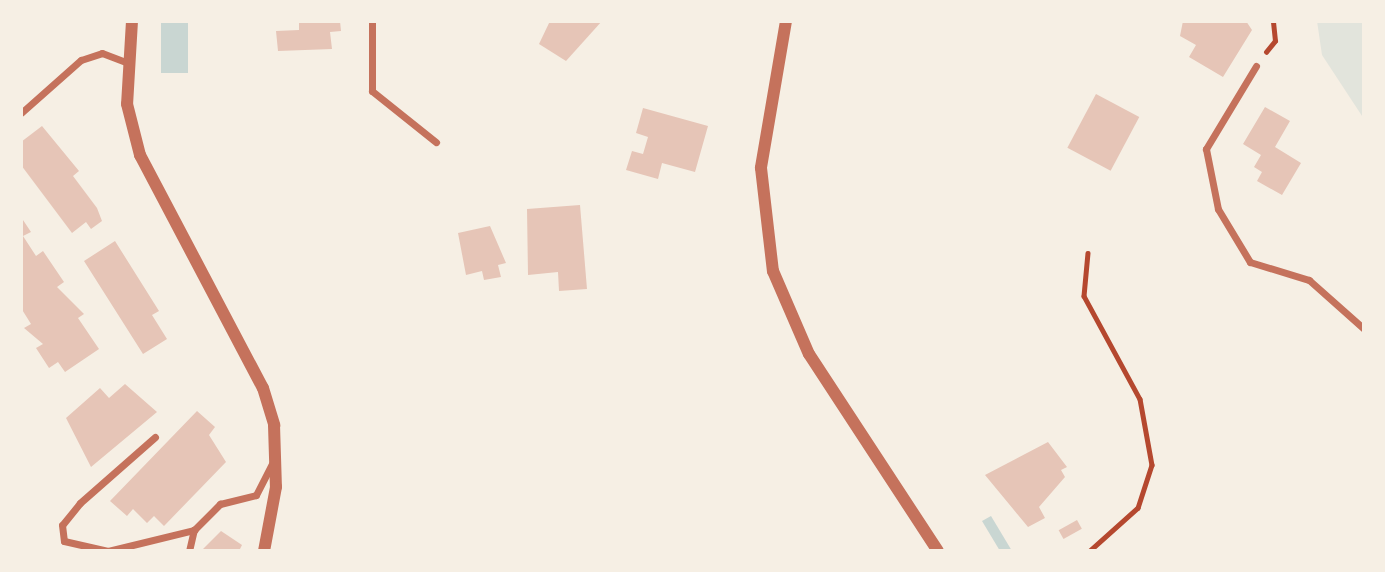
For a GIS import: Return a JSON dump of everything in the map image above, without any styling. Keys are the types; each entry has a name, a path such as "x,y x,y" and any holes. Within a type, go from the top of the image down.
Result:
{"street":[{"path":"132,21 126,62 127,104 140,155 263,388 277,454 264,551"},
{"path":"372,21 372,91 436,142"},
{"path":"786,21 761,168 773,271 809,354 938,551"},
{"path":"21,113 81,60 102,53 126,62"},
{"path":"1256,66 1206,149 1218,209 1250,262 1309,281 1364,329"},
{"path":"21,101 34,99"},
{"path":"155,437 80,503 62,525 64,541 108,551 194,530 220,504 256,495 277,454"},
{"path":"189,551 194,530"}],"path":[{"path":"1256,66 1275,41 1273,21"},
{"path":"1088,253 1084,296 1140,399 1152,465 1138,508 1090,551"}],"shaded area":[{"path":"161,21 188,21 188,73 161,73"},
{"path":"1317,21 1364,21 1364,119 1322,55"},
{"path":"991,516 1012,551 1000,551 982,521"}],"building":[{"path":"299,21 340,21 341,31 330,32 332,49 278,51 276,31 299,30"},
{"path":"550,21 602,21 566,61 539,44"},
{"path":"1183,21 1246,21 1252,30 1223,77 1189,57 1196,45 1180,36"},
{"path":"1096,94 1139,117 1111,171 1067,148"},
{"path":"1265,107 1290,121 1275,147 1301,163 1282,195 1257,181 1262,172 1254,167 1261,155 1243,144"},
{"path":"643,108 708,126 695,172 662,163 658,179 626,170 632,151 643,154 648,137 636,133"},
{"path":"42,126 79,171 73,176 97,208 102,221 91,229 86,222 72,233 21,165 21,142"},
{"path":"580,205 587,289 559,291 558,272 528,275 527,209"},
{"path":"21,217 31,232 23,236 36,256 43,251 64,282 57,287 84,314 78,318 99,349 65,372 58,362 49,368 36,348 43,344 24,328 31,324 21,308"},
{"path":"490,226 506,263 498,265 501,277 484,280 482,271 466,275 458,233"},
{"path":"115,241 159,311 152,315 167,339 143,354 84,261"},
{"path":"125,384 157,412 91,467 66,418 100,388 109,398"},
{"path":"197,411 215,427 209,435 226,462 164,526 154,516 147,523 133,509 127,516 110,501"},
{"path":"1048,442 1067,467 1061,470 1065,477 1039,507 1045,518 1028,527 985,475"},
{"path":"1077,520 1082,529 1063,539 1059,530"},
{"path":"221,531 242,545 239,551 201,551"}]}
